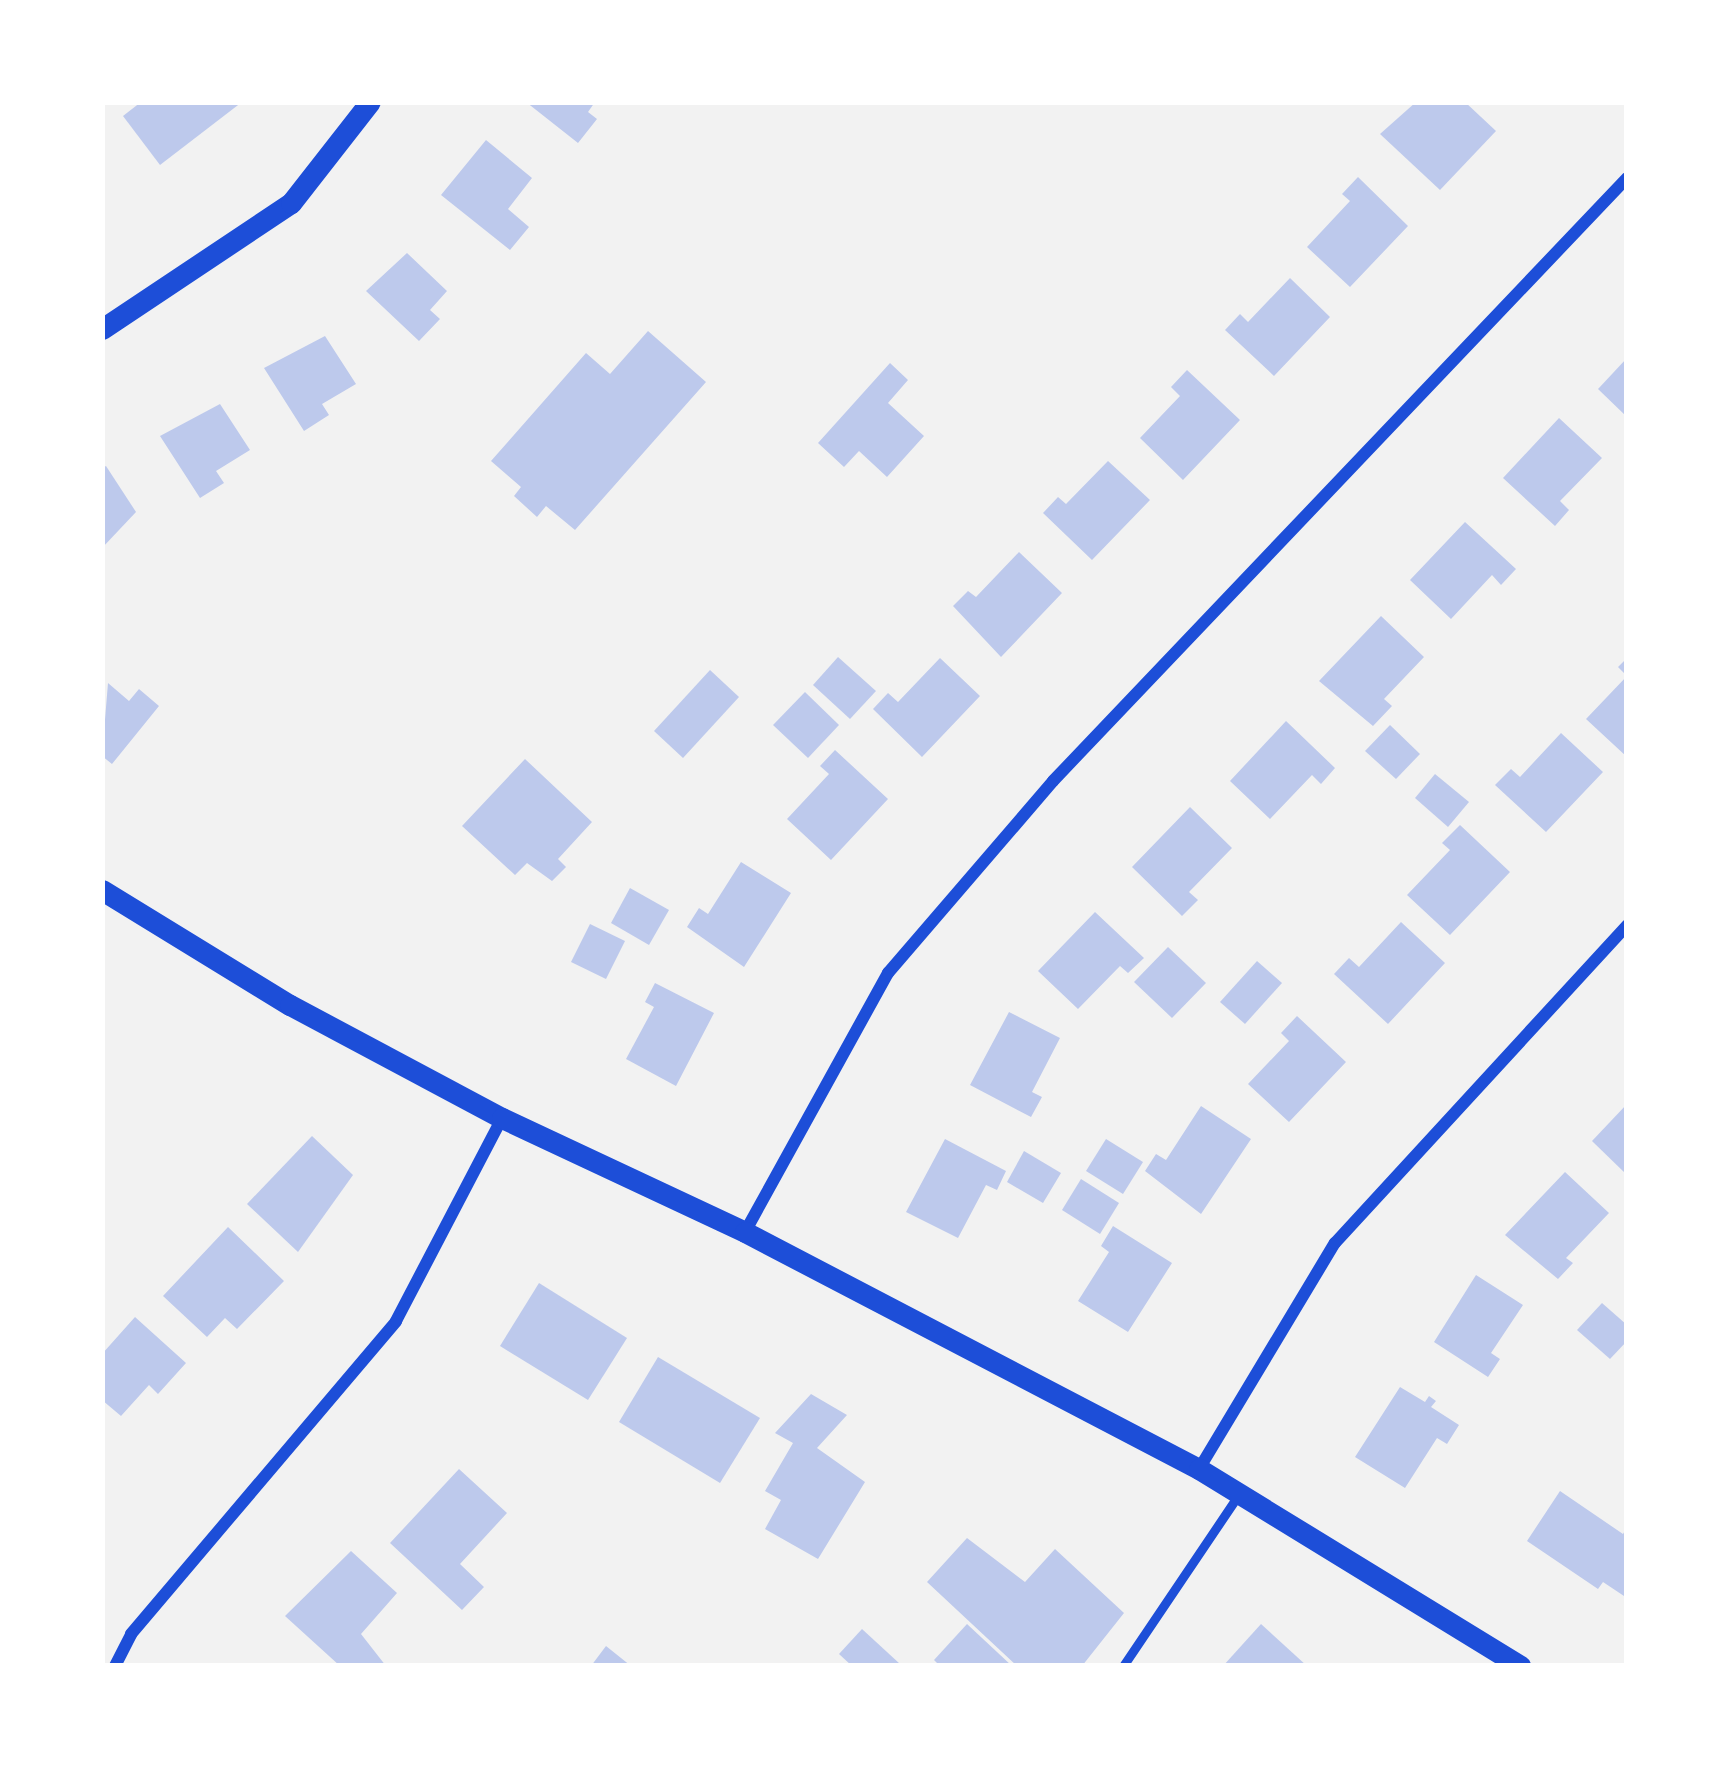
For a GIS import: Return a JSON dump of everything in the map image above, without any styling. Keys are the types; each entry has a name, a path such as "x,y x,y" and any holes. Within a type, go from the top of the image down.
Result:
{"street":[{"path":"102,329 291,203 370,102"},
{"path":"746,1232 888,973 1053,781 1627,178"},
{"path":"102,890 290,1005 502,1118 746,1232 1199,1469 1520,1666"},
{"path":"1199,1469 1335,1243 1627,925"},
{"path":"116,1666 131,1634 396,1321 502,1118"}],"lane":[{"path":"1123,1666 1239,1494"}],"building":[{"path":"141,102 242,102 160,165 123,116"},
{"path":"526,102 595,102 588,112 597,119 578,143"},
{"path":"1416,102 1465,102 1496,131 1440,190 1380,134"},
{"path":"486,140 532,178 508,209 529,227 510,250 441,195"},
{"path":"1358,177 1408,226 1350,287 1307,247 1350,201 1342,194"},
{"path":"407,253 447,291 430,310 440,319 419,341 366,291"},
{"path":"1290,278 1330,317 1274,376 1225,330 1240,314 1248,322"},
{"path":"648,331 706,382 575,530 546,506 537,517 514,496 521,487 491,461 586,353 610,374"},
{"path":"325,336 356,384 322,404 329,415 304,431 264,368"},
{"path":"1627,358 1627,417 1598,389"},
{"path":"890,363 908,380 888,403 924,436 887,477 859,451 844,467 818,443"},
{"path":"1187,370 1240,420 1183,480 1140,438 1180,396 1171,387"},
{"path":"220,404 250,450 216,471 224,483 200,498 160,436"},
{"path":"1559,418 1602,458 1560,501 1569,510 1555,526 1503,478"},
{"path":"1108,461 1150,500 1092,560 1043,513 1058,497 1066,504"},
{"path":"106,466 136,512 102,548 102,468"},
{"path":"1465,522 1516,569 1501,585 1492,575 1451,619 1410,580"},
{"path":"1019,552 1062,593 1001,657 953,606 968,591 976,597"},
{"path":"1381,616 1424,657 1384,699 1392,706 1373,726 1319,681"},
{"path":"838,657 876,691 850,719 813,685"},
{"path":"940,658 980,696 922,757 873,709 888,693 898,702"},
{"path":"710,670 739,697 683,758 654,731"},
{"path":"1627,676 1627,757 1586,719"},
{"path":"108,683 129,701 139,689 159,706 112,764 102,756"},
{"path":"805,692 839,725 808,758 773,725"},
{"path":"1286,721 1335,768 1321,784 1312,775 1270,819 1230,781"},
{"path":"1390,725 1420,754 1396,779 1365,751"},
{"path":"1561,733 1603,772 1546,832 1495,785 1511,769 1520,777"},
{"path":"835,750 888,799 831,860 787,819 829,774 820,766"},
{"path":"525,759 592,822 558,859 566,867 552,881 527,863 515,875 462,826"},
{"path":"1435,774 1469,802 1448,827 1415,798"},
{"path":"1190,807 1232,848 1189,892 1198,900 1182,916 1132,867"},
{"path":"1460,825 1510,872 1450,935 1407,895 1450,850 1442,843"},
{"path":"741,862 791,893 744,967 687,927 699,908 708,914"},
{"path":"630,888 669,910 649,945 611,923"},
{"path":"1095,912 1144,958 1128,973 1120,966 1078,1009 1038,971"},
{"path":"1401,922 1445,963 1388,1024 1334,974 1349,958 1359,967"},
{"path":"590,924 625,941 606,979 571,962"},
{"path":"1168,947 1206,983 1172,1018 1134,982"},
{"path":"1257,961 1282,983 1245,1024 1220,1002"},
{"path":"655,983 714,1013 676,1086 626,1059 654,1007 645,1002"},
{"path":"1009,1012 1060,1038 1032,1092 1042,1097 1031,1117 970,1085"},
{"path":"1297,1016 1346,1062 1289,1122 1248,1084 1289,1041 1281,1033"},
{"path":"1627,1104 1627,1175 1592,1141"},
{"path":"1201,1106 1251,1139 1201,1214 1145,1171 1156,1154 1166,1160"},
{"path":"312,1136 353,1175 298,1252 247,1204"},
{"path":"945,1139 1006,1171 997,1190 986,1185 958,1238 906,1212"},
{"path":"1106,1139 1143,1162 1123,1194 1086,1171"},
{"path":"1024,1151 1061,1173 1043,1203 1007,1182"},
{"path":"1565,1172 1609,1213 1566,1258 1573,1263 1558,1279 1505,1235"},
{"path":"1081,1179 1119,1203 1100,1234 1062,1210"},
{"path":"1113,1226 1172,1263 1128,1332 1078,1301 1109,1252 1101,1246"},
{"path":"228,1227 284,1281 237,1329 225,1318 207,1337 163,1296"},
{"path":"1476,1275 1523,1305 1491,1353 1500,1359 1488,1377 1434,1342"},
{"path":"539,1283 627,1338 588,1400 500,1346"},
{"path":"1602,1303 1627,1325 1627,1341 1610,1359 1577,1330"},
{"path":"135,1317 186,1363 158,1394 149,1385 121,1416 102,1400 102,1354"},
{"path":"658,1357 760,1418 720,1483 619,1422"},
{"path":"1400,1387 1425,1402 1429,1396 1436,1401 1431,1407 1459,1425 1447,1444 1437,1438 1405,1488 1355,1457"},
{"path":"811,1394 847,1415 817,1448 865,1482 818,1559 765,1529 781,1500 765,1491 793,1443 775,1433"},
{"path":"459,1469 507,1513 460,1564 484,1587 462,1610 390,1543"},
{"path":"1560,1491 1623,1534 1627,1527 1627,1598 1603,1582 1598,1589 1527,1541"},
{"path":"967,1538 1025,1582 1055,1549 1124,1613 1082,1666 1017,1666 927,1582"},
{"path":"351,1551 397,1593 361,1634 386,1666 340,1666 285,1616"},
{"path":"967,1624 1012,1666 940,1666 934,1660"},
{"path":"1261,1624 1307,1666 1223,1666"},
{"path":"862,1629 900,1664 852,1666 839,1654"},
{"path":"606,1646 631,1666 591,1666"}]}
